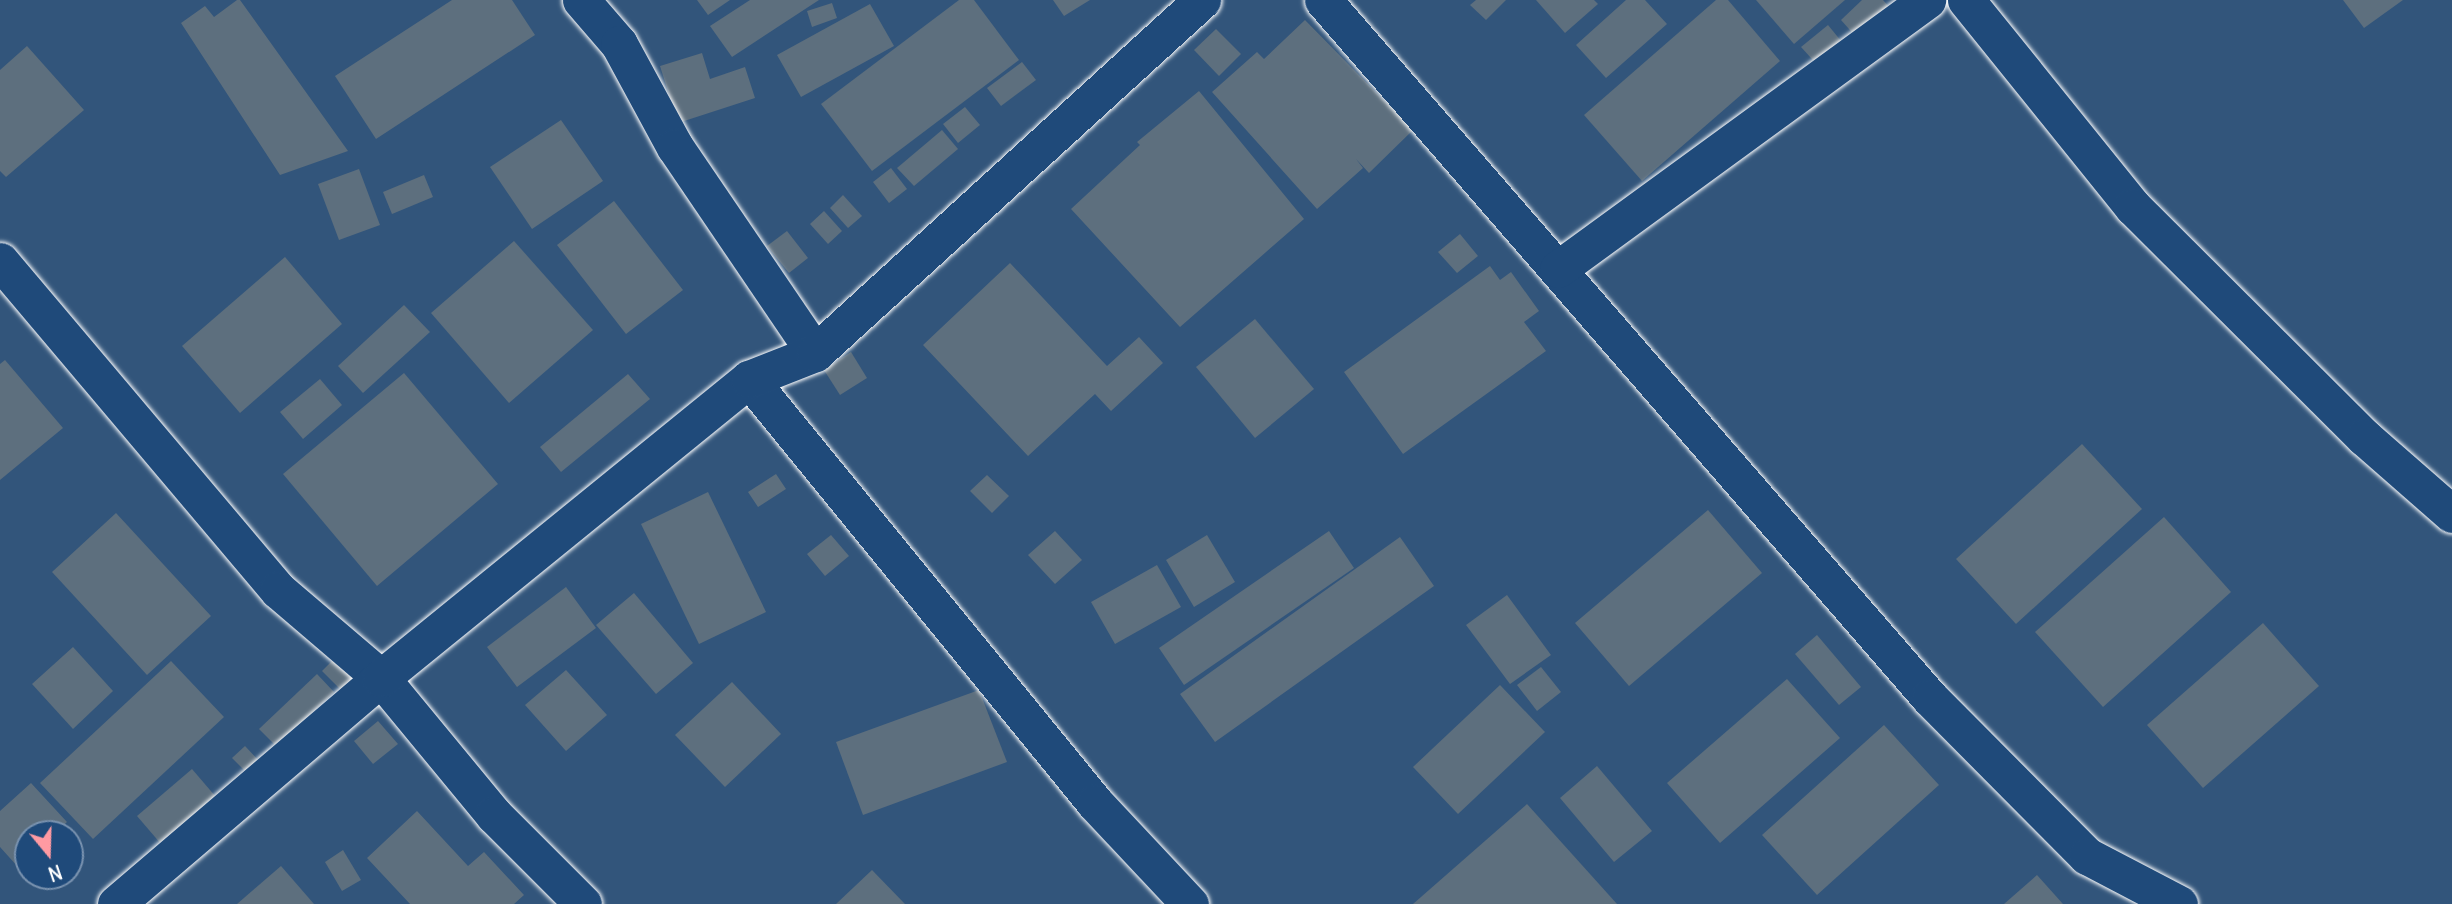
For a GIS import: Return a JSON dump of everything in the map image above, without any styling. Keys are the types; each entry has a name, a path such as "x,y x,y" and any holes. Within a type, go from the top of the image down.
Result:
{"street":[{"path":"580,0 619,44 675,147 815,353"},
{"path":"116,904 381,678 749,379 815,353 1202,0"},
{"path":"1323,0 1930,698 2087,856 2179,904"},
{"path":"1558,269 1927,0"},
{"path":"1966,0 2133,207 2364,437 2452,514"},
{"path":"0,261 278,590 381,678 494,815 583,904"},
{"path":"749,379 1095,803 1190,904"}],"building":[{"path":"240,0 348,151 280,175 181,23 205,6 214,17"},
{"path":"452,0 512,0 535,35 376,139 335,76"},
{"path":"697,0 730,0 708,15"},
{"path":"750,0 819,0 732,57 710,26"},
{"path":"959,0 974,0 1019,60 872,171 821,104"},
{"path":"1053,0 1090,0 1064,16"},
{"path":"1476,0 1506,0 1486,20 1470,5"},
{"path":"1536,0 1594,0 1598,4 1565,33"},
{"path":"1626,0 1645,0 1667,24 1606,78 1576,45"},
{"path":"1716,0 1728,0 1780,61 1642,181 1584,115"},
{"path":"1756,0 1845,0 1794,44"},
{"path":"1862,0 1883,0 1890,8 1857,38 1841,20"},
{"path":"2343,0 2403,0 2364,28"},
{"path":"832,3 837,18 812,27 807,11"},
{"path":"870,4 894,46 801,97 777,55"},
{"path":"1305,20 1413,130 1369,173 1356,159 1363,168 1317,209 1212,92 1257,52 1264,59"},
{"path":"1828,25 1846,47 1821,69 1801,47"},
{"path":"1216,29 1241,54 1219,76 1194,50"},
{"path":"27,46 84,110 6,177 0,171 0,70"},
{"path":"702,53 710,79 745,67 755,98 678,123 660,66"},
{"path":"1022,62 1036,80 1001,106 987,88"},
{"path":"1199,91 1304,219 1180,327 1071,209 1140,145 1137,142"},
{"path":"965,107 980,125 958,143 943,124"},
{"path":"561,120 603,181 532,229 490,167"},
{"path":"942,130 958,149 914,186 897,168"},
{"path":"891,168 907,189 889,203 873,182"},
{"path":"359,169 380,225 339,240 318,184"},
{"path":"424,175 433,197 392,214 383,192"},
{"path":"843,195 862,216 848,228 830,208"},
{"path":"614,201 683,290 626,334 557,245"},
{"path":"824,211 842,231 828,244 810,224"},
{"path":"787,231 808,258 789,273 767,246"},
{"path":"1460,234 1478,256 1457,273 1438,252"},
{"path":"514,241 593,330 509,403 431,313"},
{"path":"285,257 342,324 240,413 182,346"},
{"path":"1010,263 1107,366 1139,337 1163,363 1111,411 1095,394 1028,456 923,345"},
{"path":"1490,266 1500,280 1511,272 1539,311 1524,322 1546,351 1403,454 1344,372"},
{"path":"404,305 430,332 363,393 338,366"},
{"path":"1255,319 1314,389 1255,438 1196,367"},
{"path":"851,352 867,378 840,395 824,370"},
{"path":"5,360 63,428 0,480 0,364"},
{"path":"404,373 498,484 377,586 283,474"},
{"path":"628,374 650,399 561,472 540,447"},
{"path":"320,379 342,405 303,439 280,412"},
{"path":"2082,444 2142,509 2016,624 1956,559"},
{"path":"776,474 786,489 758,507 748,492"},
{"path":"987,475 1009,496 992,513 970,491"},
{"path":"708,492 766,612 699,644 641,524"},
{"path":"1708,510 1762,573 1629,686 1575,623"},
{"path":"116,513 211,616 147,675 52,572"},
{"path":"2164,517 2231,592 2103,707 2035,632"},
{"path":"1055,531 1082,560 1055,584 1028,555"},
{"path":"1329,531 1354,568 1184,685 1159,648"},
{"path":"831,535 849,556 825,576 807,554"},
{"path":"1207,535 1235,582 1194,607 1166,560"},
{"path":"1400,537 1434,586 1215,742 1180,694"},
{"path":"1157,565 1181,607 1115,644 1091,602"},
{"path":"566,587 596,628 517,687 487,647"},
{"path":"634,593 693,663 656,694 596,625"},
{"path":"1507,595 1551,655 1510,684 1466,625"},
{"path":"2263,623 2319,686 2203,788 2147,725"},
{"path":"1817,635 1861,687 1839,705 1795,654"},
{"path":"73,647 113,691 73,729 32,684"},
{"path":"337,656 361,683 347,696 322,671"},
{"path":"171,661 224,717 93,839 84,829 84,820 75,820 40,783"},
{"path":"1541,667 1561,692 1537,711 1517,685"},
{"path":"566,670 607,715 566,751 525,705"},
{"path":"317,674 334,692 276,746 259,729"},
{"path":"1787,679 1840,738 1720,843 1667,783"},
{"path":"732,682 781,734 725,787 675,735"},
{"path":"1500,685 1545,732 1458,814 1413,767"},
{"path":"979,690 1007,762 863,815 836,742"},
{"path":"378,721 398,744 373,764 354,741"},
{"path":"1884,725 1939,785 1817,895 1762,835"},
{"path":"245,746 258,760 246,772 232,758"},
{"path":"1597,766 1652,831 1614,862 1560,798"},
{"path":"192,769 216,797 161,844 137,816"},
{"path":"31,783 65,820 14,820 14,863 0,847 0,811"},
{"path":"1527,804 1617,904 1413,904"},
{"path":"417,811 468,866 484,852 524,895 514,904 410,904 367,858"},
{"path":"343,850 361,880 342,891 325,862"},
{"path":"281,866 314,904 237,904"},
{"path":"872,870 905,904 836,904"},
{"path":"2037,875 2063,904 2004,904"}]}
